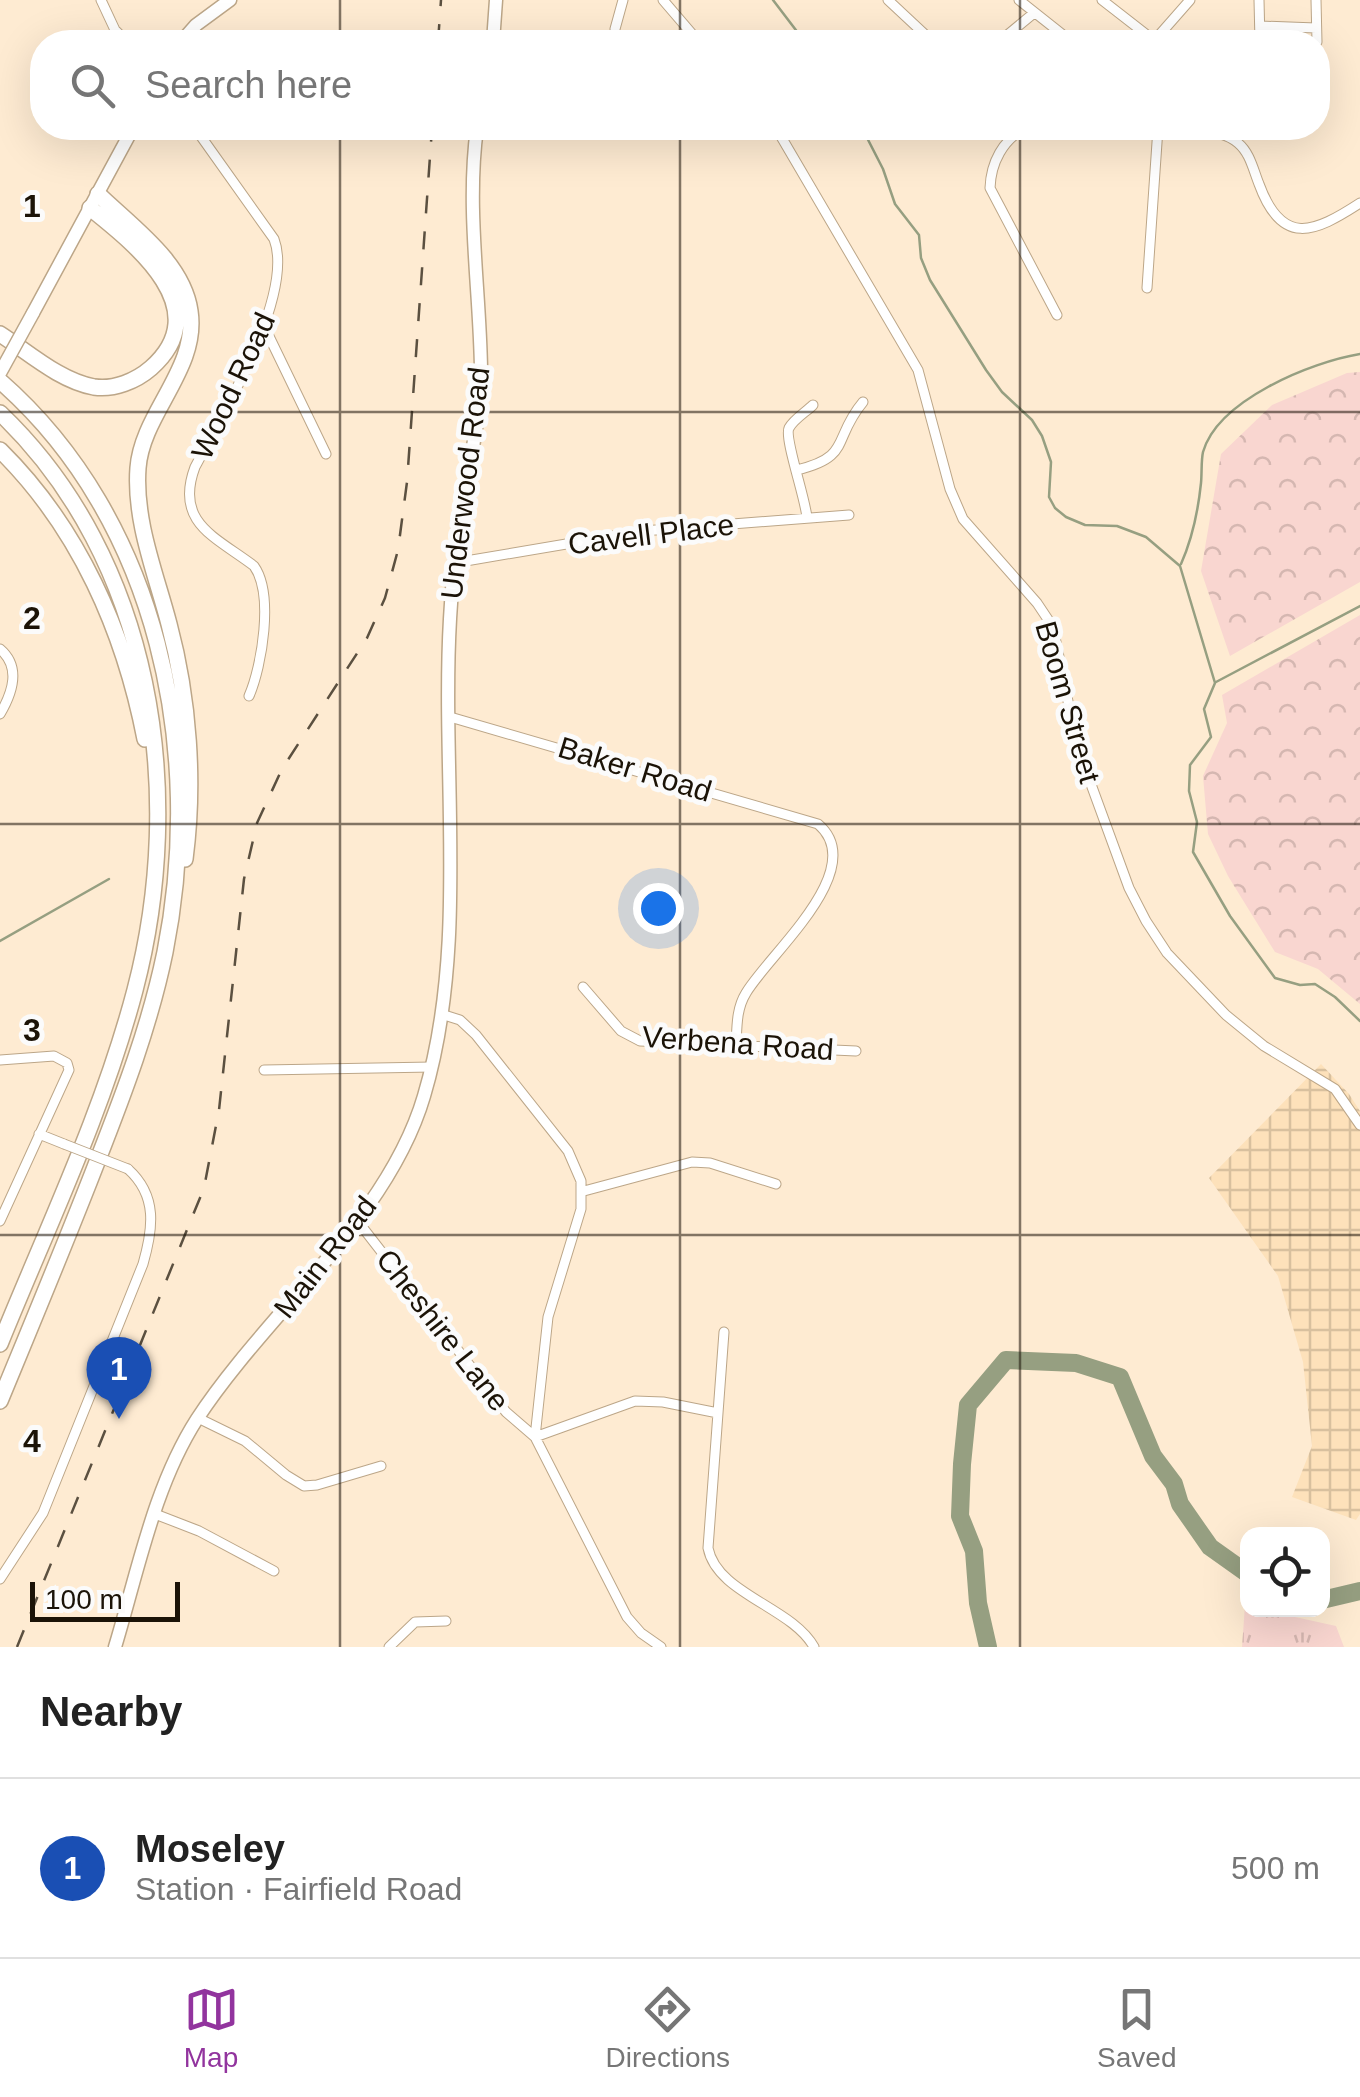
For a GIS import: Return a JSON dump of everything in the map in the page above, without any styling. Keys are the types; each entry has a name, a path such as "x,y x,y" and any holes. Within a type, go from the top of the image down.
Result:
{"highway":[{"path":"0,334 62,374 96,387 132,380 160,358 174,330 174,311 164,278 94,201"},
{"path":"0,1401 138,1056 165,954 187,844 188,748 178,662 140,515 138,466 150,425 187,348 190,308 164,258 94,201"},
{"path":"0,377 39,419 94,492 130,559 147,606 170,702 176,758 177,846 172,910"},
{"path":"0,413 34,448 79,510 124,606 151,717 158,812 148,932 120,1040 0,1344"},
{"path":"0,450 59,522 90,573 110,617 135,699 158,812"}],"main road":[{"path":"192,30 230,0"},
{"path":"494,30 496,0"},
{"path":"0,377 127,140"},
{"name":"Underwood Road","path":"449,839 454,563 481,397 471,191 476,140"},
{"name":"Main Road","path":"114,1647 154,1514 198,1418 356,1219 407,1141 432,1067 441,1014 449,839"}],"street":[{"path":"101,0 115,30"},
{"path":"615,30 623,0"},
{"path":"663,0 689,30"},
{"path":"888,0 920,30"},
{"path":"1019,0 1056,30"},
{"path":"1102,0 1140,30"},
{"path":"1165,30 1190,0"},
{"path":"1260,0 1260,30"},
{"path":"1260,26 1316,28 1316,0"},
{"path":"1013,30 1034,13"},
{"name":"Wood Road","path":"203,140 274,240 279,253 279,279 264,326 195,466 189,490 189,504 198,523 261,575 264,598 260,657 249,696"},
{"name":"Boom Street","path":"783,140 918,370 962,520 1037,603 1053,628 1077,746 1129,888 1146,921 1167,952 1226,1015 1264,1046 1335,1089 1360,1126"},
{"path":"1010,140 1003,146 990,177 990,188 1056,315"},
{"path":"1147,288 1157,140"},
{"path":"1232,140 1248,154 1270,208 1295,228 1317,228 1360,204"},
{"path":"264,326 326,454"},
{"path":"797,470 822,464 832,457 852,414 862,402"},
{"path":"808,518 787,438 788,431 814,405"},
{"name":"Cavell Place","path":"454,563 643,531 849,516"},
{"path":"0,648 10,659 13,670 13,686 0,714"},
{"name":"Baker Road","path":"450,717 818,824 830,837 832,866 806,917 742,1000 736,1046"},
{"name":"Verbena Road","path":"583,987 621,1031 640,1041 856,1051"},
{"path":"441,1014 460,1020 476,1035 568,1151 584,1190 582,1209 548,1316 534,1437 635,1401 718,1412"},
{"path":"0,1060 54,1056 67,1063 70,1070 0,1222"},
{"path":"264,1070 432,1067"},
{"path":"0,1580 43,1512 150,1239 151,1209 142,1184 128,1169 40,1134"},
{"path":"584,1190 692,1162 710,1163 776,1184"},
{"name":"Cheshire Lane","path":"356,1219 506,1412 534,1437 627,1617 661,1647"},
{"path":"724,1332 710,1558 722,1574 798,1628 814,1647"},
{"path":"198,1418 235,1435 304,1486 381,1466"},
{"path":"154,1514 190,1526 274,1570"},
{"path":"389,1647 415,1622 446,1622"}],"shaded area":[{"path":"1321,1064 1360,1111 1360,1514 1356,1520 1292,1497 1312,1446 1303,1362 1278,1276 1209,1178"}],"green space":[{"path":"1360,372 1360,582 1230,656 1201,571 1221,454 1272,405 1347,373"},
{"path":"1360,615 1360,1004 1318,969 1275,952 1228,876 1208,834 1203,776 1227,723 1222,695"},
{"path":"1244,1617 1295,1617 1336,1626 1344,1647 1242,1647"}],"waterway":[{"path":"773,0 796,30"},
{"path":"868,140 895,204 919,235 921,258 930,280 986,370 1042,436 1051,462 1049,497 1055,508 1085,525 1117,526 1146,537 1180,566 1215,683 1204,709 1211,737 1190,765 1189,791 1197,822 1193,852 1230,916 1275,978 1300,985 1315,984 1360,1021"},
{"path":"1181,564 1197,514 1203,452 1212,433 1246,400 1269,386 1317,365 1360,354"},
{"path":"1216,682 1360,606"},
{"path":"0,941 109,879"},
{"path":"988,1647 978,1603 974,1551 960,1516 962,1464 968,1405 1006,1360 1076,1363 1120,1377 1153,1456 1174,1484 1180,1504 1210,1547 1240,1568"},
{"path":"1330,1598 1360,1591"}],"railway":[{"path":"439,30 441,0"},
{"path":"17,1647 204,1188 219,1110 244,879 257,823 282,769 367,638 385,598 398,550 407,482 431,140"}],"place":[{"name":"Moseley","path":"119,1419"}]}
